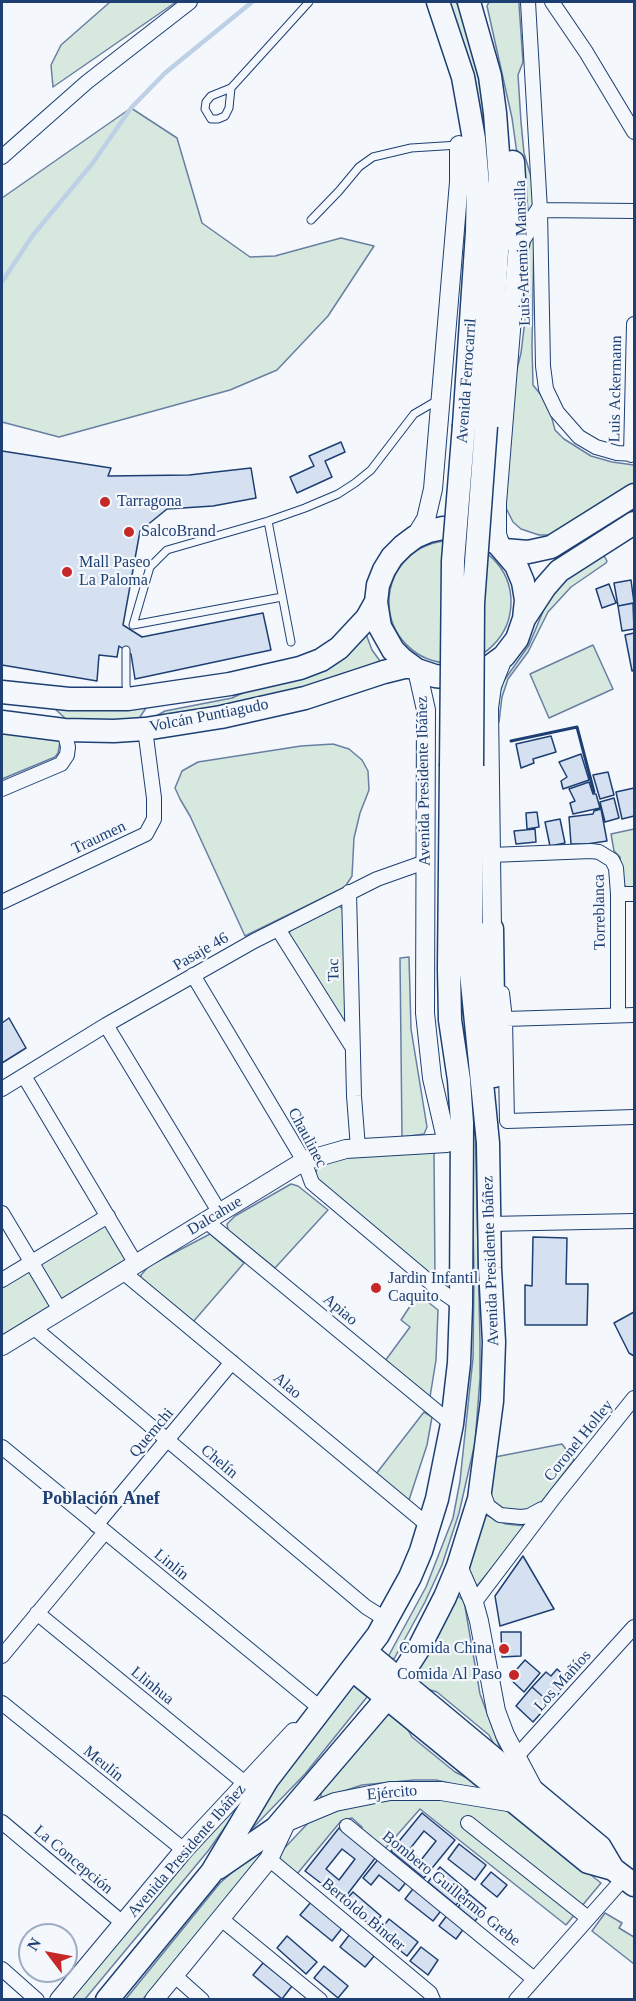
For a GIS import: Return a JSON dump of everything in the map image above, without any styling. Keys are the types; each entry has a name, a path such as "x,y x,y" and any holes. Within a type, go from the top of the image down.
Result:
{"main road":[{"name":"Avenida Ferrocarril","path":"438,2 460,63 474,139 478,185 472,603 462,766"},
{"name":"Avenida Ferrocarril","path":"469,2 490,76 495,113 500,200 475,426"},
{"path":"448,27 459,145"},
{"path":"490,76 500,100 510,140 518,218 518,244"},
{"name":"Avenida Presidente Ibáñez","path":"503,548 528,552 550,547 634,495"},
{"name":"Avenida Presidente Ibáñez","path":"524,619 545,587 565,566 634,524"},
{"name":"Avenida Presidente Ibáñez","path":"458,528 486,536 503,548 516,565 523,582 526,600 524,619 517,639 504,656 489,667 472,675 444,677 415,669 393,650 380,627 376,602 378,585 384,570 403,546 429,531 458,528"},
{"name":"Volcán Puntiagudo","path":"12,694 69,699 128,699 166,695 300,668 321,660 354,634 376,602"},
{"name":"Volcán Puntiagudo","path":"2,722 63,730 146,729 221,717 293,700 394,669 415,669"},
{"path":"12,694 55,718 63,730"},
{"path":"146,729 152,710 166,695"},
{"name":"Avenida Presidente Ibáñez","path":"212,1872 285,1819 387,1698 428,1631 458,1566 482,1485 492,1401 494,1359 488,1143 471,973 462,766"},
{"name":"Avenida Presidente Ibáñez","path":"107,2000 212,1872 267,1780 320,1708 360,1661 387,1620 410,1577 429,1526 444,1472 459,1363 461,1105 450,1020 449,991 462,766"},
{"path":"488,1143 494,1080 492,929"},
{"path":"447,1143 461,1182"},
{"path":"360,1661 400,1679 600,1847 624,1877"},
{"name":"Ejército","path":"360,1661 387,1698 514,1803 588,1862 624,1877"}],"street":[{"path":"2,157 87,82 190,2"},
{"name":"Luis Artemio Mansilla","path":"528,2 540,210 543,366 546,389 557,412 579,437 596,447 633,454"},
{"path":"552,2 586,52 634,132"},
{"name":"Avenida Ferrocarril","path":"416,537 426,519 431,498 442,398 459,182 459,145"},
{"path":"503,548 497,534 497,503 518,244 540,210 634,211"},
{"name":"Luis Ackermann","path":"633,454 634,324"},
{"name":"Avenida Presidente Ibáñez","path":"504,656 492,686 489,708 492,929 505,1019 507,1121 634,1117"},
{"name":"Avenida Presidente Ibáñez","path":"415,669 426,710 425,1013 432,1078 447,1143"},
{"name":"Traumen","path":"2,902 146,834 153,819 154,798 146,729"},
{"path":"2,789 62,764 68,747 63,730"},
{"name":"Torreblanca","path":"491,855 599,852 615,864 618,894 618,1015"},
{"name":"Pasaje 46","path":"2,1089 106,1025 278,929 377,879 425,862"},
{"name":"Tac","path":"349,892 352,1046 358,1148"},
{"path":"618,894 634,894"},
{"name":"Tac","path":"278,929 352,1046"},
{"name":"Chaulinec","path":"193,975 304,1161 312,1183 438,1289 461,1305"},
{"path":"505,1019 634,1015"},
{"name":"Apiao","path":"106,1025 213,1217 452,1424"},
{"name":"Alao","path":"24,1076 108,1216 130,1268 232,1362 429,1526"},
{"name":"Dalcahue","path":"2,1346 304,1161 358,1148 447,1143"},
{"path":"2,1213 60,1310"},
{"path":"2,1280 108,1216"},
{"path":"489,1224 634,1221"},
{"name":"Chelín","path":"33,1327 366,1607 387,1620"},
{"name":"Quemchi","path":"2,1656 7,1639 37,1613 167,1440 232,1362"},
{"name":"Coronel Holley","path":"474,1603 634,1398"},
{"name":"Linlín","path":"2,1447 320,1708"},
{"name":"Coronel Holley","path":"482,1485 488,1506 500,1515 528,1516 549,1504"},
{"path":"458,1566 474,1603 496,1711 516,1757 537,1795"},
{"name":"Llinhua","path":"37,1613 246,1784"},
{"name":"Los Mañíos","path":"516,1757 634,1627"},
{"name":"Meulín","path":"2,1703 184,1850"},
{"name":"Avenida Presidente Ibáñez","path":"59,2000 184,1850 284,1740 320,1708"},
{"name":"Ejército","path":"285,1819 335,1802 390,1791 441,1791 514,1803"},
{"name":"Avenida Presidente Ibáñez","path":"154,2000 269,1858 285,1819"},
{"name":"La Concepción","path":"2,1822 124,1924"},
{"path":"468,1823 588,1918"},
{"name":"Bombero Guillermo Grebe","path":"347,1826 534,1979"},
{"name":"Bertoldo Binder","path":"269,1858 430,1993 433,2000"},
{"path":"516,2000 624,1877"},
{"path":"220,1918 320,2000"},
{"path":"2,1969 37,2000"},
{"path":"174,1975 202,2000"}],"lane":[{"path":"231,88 229,108 225,116 211,119 207,114 206,102 211,96 231,88 309,2"},
{"path":"311,220 359,167 373,157 411,148 459,145"},
{"path":"282,597 133,627 150,567 166,550 268,521 339,494 371,470 414,414 430,402 442,398"},
{"path":"268,521 291,642"},
{"path":"126,650 128,699"}],"shaded area":[{"path":"110,2 176,2 53,87 51,65 61,45"},
{"path":"448,2 456,2 460,9 478,74 486,124 492,189"},
{"path":"489,2 519,2 523,62 518,75 521,122 524,153 535,201 526,218 512,118 487,6"},
{"path":"131,108 177,138 202,223 250,257 275,256 341,238 374,246 328,316 277,370 230,390 59,437 2,422 2,198"},
{"path":"534,233 533,385 551,415 555,430 564,439 591,456 634,465 634,486 557,533 549,535 539,535 521,529 513,522 505,506 514,381 521,353 526,312 523,285 525,241"},
{"path":"450,541 473,546 484,551 493,559 501,568 506,579 511,602 506,625 501,636 493,645 484,653 473,658 450,663 427,658 416,653 407,645 399,636 394,625 389,602 394,579 399,568 407,559 416,551 427,546"},
{"path":"603,554 606,563 571,587 548,612 528,652 508,679 502,697 499,722 496,723 503,682 529,645 547,602 561,582"},
{"path":"366,634 372,650 380,661 341,679 199,711 156,716 165,711 232,698"},
{"path":"593,645 613,689 549,718 530,674"},
{"path":"53,707 146,708 138,720 68,721"},
{"path":"2,729 56,737 60,742 58,753 55,757 2,779"},
{"path":"333,744 349,749 362,760 368,771 369,790 354,838 352,876 345,887 245,936 175,788 182,771 198,762 301,746"},
{"path":"634,829 634,889 629,889 623,884 620,857 614,851 611,834"},
{"path":"337,905 346,911 346,1029 288,936 291,928"},
{"path":"409,957 411,1029 427,1127 424,1134 402,1137 400,958"},
{"path":"460,972 475,1117 480,1378 475,1443 459,1513 442,1565 394,1659 389,1655 426,1587 453,1518 460,1481 473,1358 471,1125 458,999"},
{"path":"434,1151 435,1280 316,1179 315,1173 320,1165 338,1157"},
{"path":"291,1184 298,1186 328,1210 275,1268 228,1230 227,1224 235,1216"},
{"path":"106,1220 131,1263 2,1342 2,1282"},
{"path":"210,1234 244,1263 193,1322 141,1278 141,1275 149,1266"},
{"path":"418,1294 438,1310 436,1360 430,1397 385,1361 410,1327 401,1320"},
{"path":"424,1412 432,1417 427,1445 408,1503 376,1474"},
{"path":"562,1444 574,1460 536,1509 526,1511 499,1509 489,1495 495,1457"},
{"path":"484,1514 506,1524 526,1526 477,1586 472,1582 468,1567"},
{"path":"457,1595 464,1601 480,1694 501,1751 496,1748 489,1735 437,1692 427,1689 413,1678"},
{"path":"358,1682 370,1692 367,1697 305,1774 248,1833 264,1802 338,1698"},
{"path":"392,1712 404,1723 412,1737 455,1772 482,1788 481,1790 436,1780 414,1780 362,1785 321,1797 321,1792 386,1713"},
{"path":"428,1798 506,1810 516,1815 601,1883 566,1925 420,1809 384,1850 362,1834 362,1827 352,1818 341,1821 297,1874 276,1857 310,1821 340,1809 389,1800"},
{"path":"235,1806 238,1809 208,1851 85,1999 68,2000 207,1833"},
{"path":"266,1842 269,1844 235,1888 143,1999 125,2000 220,1883"},
{"path":"605,1913 622,1923 619,1928 634,1937 634,1964 592,1931"}],"building":[{"path":"341,442 345,452 325,461 332,477 297,493 290,477 314,466 309,456"},
{"name":"Mall Paseo La Paloma","path":"2,451 111,468 108,476 189,475 251,468 256,498 213,506 167,509 140,531 123,625 142,637 263,613 271,650 135,679 131,654 119,646 117,657 99,655 97,681 2,665"},
{"path":"631,580 634,603 618,606 614,583"},
{"path":"609,584 616,603 602,608 596,589"},
{"path":"633,603 634,629 622,631 618,606"},
{"path":"634,633 634,670 632,671 625,635"},
{"path":"551,736 556,752 533,759 534,763 521,768 516,744"},
{"path":"581,754 589,780 563,789 561,781 567,777 559,762"},
{"path":"608,772 614,795 600,799 593,775"},
{"path":"589,782 600,808 573,814 570,803 575,801 569,789"},
{"path":"634,788 634,816 622,819 616,792"},
{"path":"614,798 619,818 605,822 600,802"},
{"path":"601,809 607,841 571,844 569,817 593,814 594,811"},
{"path":"537,812 539,827 527,829 526,813"},
{"path":"560,819 565,843 550,846 545,822"},
{"path":"535,829 536,842 516,844 514,831"},
{"path":"9,1018 26,1048 2,1063 2,1023"},
{"path":"533,1237 567,1238 566,1284 588,1284 587,1325 525,1325 525,1285 532,1286"},
{"path":"634,1312 634,1356 629,1353 614,1323"},
{"path":"523,1556 554,1609 500,1626 495,1596"},
{"path":"501,1632 521,1632 521,1656 502,1657"},
{"path":"525,1660 540,1673 524,1692 509,1678"},
{"path":"557,1669 570,1681 550,1703 532,1687 546,1672 551,1676"},
{"path":"532,1687 550,1703 533,1722 516,1706"},
{"path":"422,1813 455,1840 424,1878 391,1851","holes":["424,1831 436,1841 421,1860 409,1850"]},
{"path":"339,1828 376,1857 343,1900 305,1871","holes":["342,1849 355,1859 339,1880 326,1869"]},
{"path":"459,1844 486,1865 475,1880 448,1859"},
{"path":"380,1857 408,1880 399,1891 379,1875 371,1885 363,1878"},
{"path":"440,1867 468,1891 456,1905 428,1882"},
{"path":"491,1872 507,1885 497,1897 481,1884"},
{"path":"416,1885 444,1907 433,1921 405,1899"},
{"path":"353,1892 381,1916 372,1927 344,1902"},
{"path":"469,1894 486,1908 475,1921 458,1907"},
{"path":"312,1901 343,1927 332,1941 300,1915"},
{"path":"448,1914 465,1927 456,1939 439,1926"},
{"path":"389,1919 418,1942 407,1956 378,1933"},
{"path":"350,1934 375,1955 365,1967 340,1947"},
{"path":"287,1936 317,1962 306,1974 277,1948"},
{"path":"421,1947 438,1960 428,1975 410,1961"},
{"path":"263,1963 292,1986 282,1999 253,1975"},
{"path":"324,1966 348,1986 338,1998 314,1978"}],"waterway":[{"path":"2,282 33,235 92,164 131,108 165,73 252,2"}],"wall":[{"path":"511,741 577,727 594,792"}],"place":[{"name":"Tarragona","path":"105,502"},
{"name":"SalcoBrand","path":"129,532"},
{"name":"Mall Paseo La Paloma","path":"67,572"},
{"name":"Jardin Infantil Caquito","path":"376,1288"},
{"name":"Comida China","path":"504,1649"},
{"name":"Comida Al Paso","path":"514,1675"}],"district":[{"name":"Población Anef","path":"101,1499"}]}
